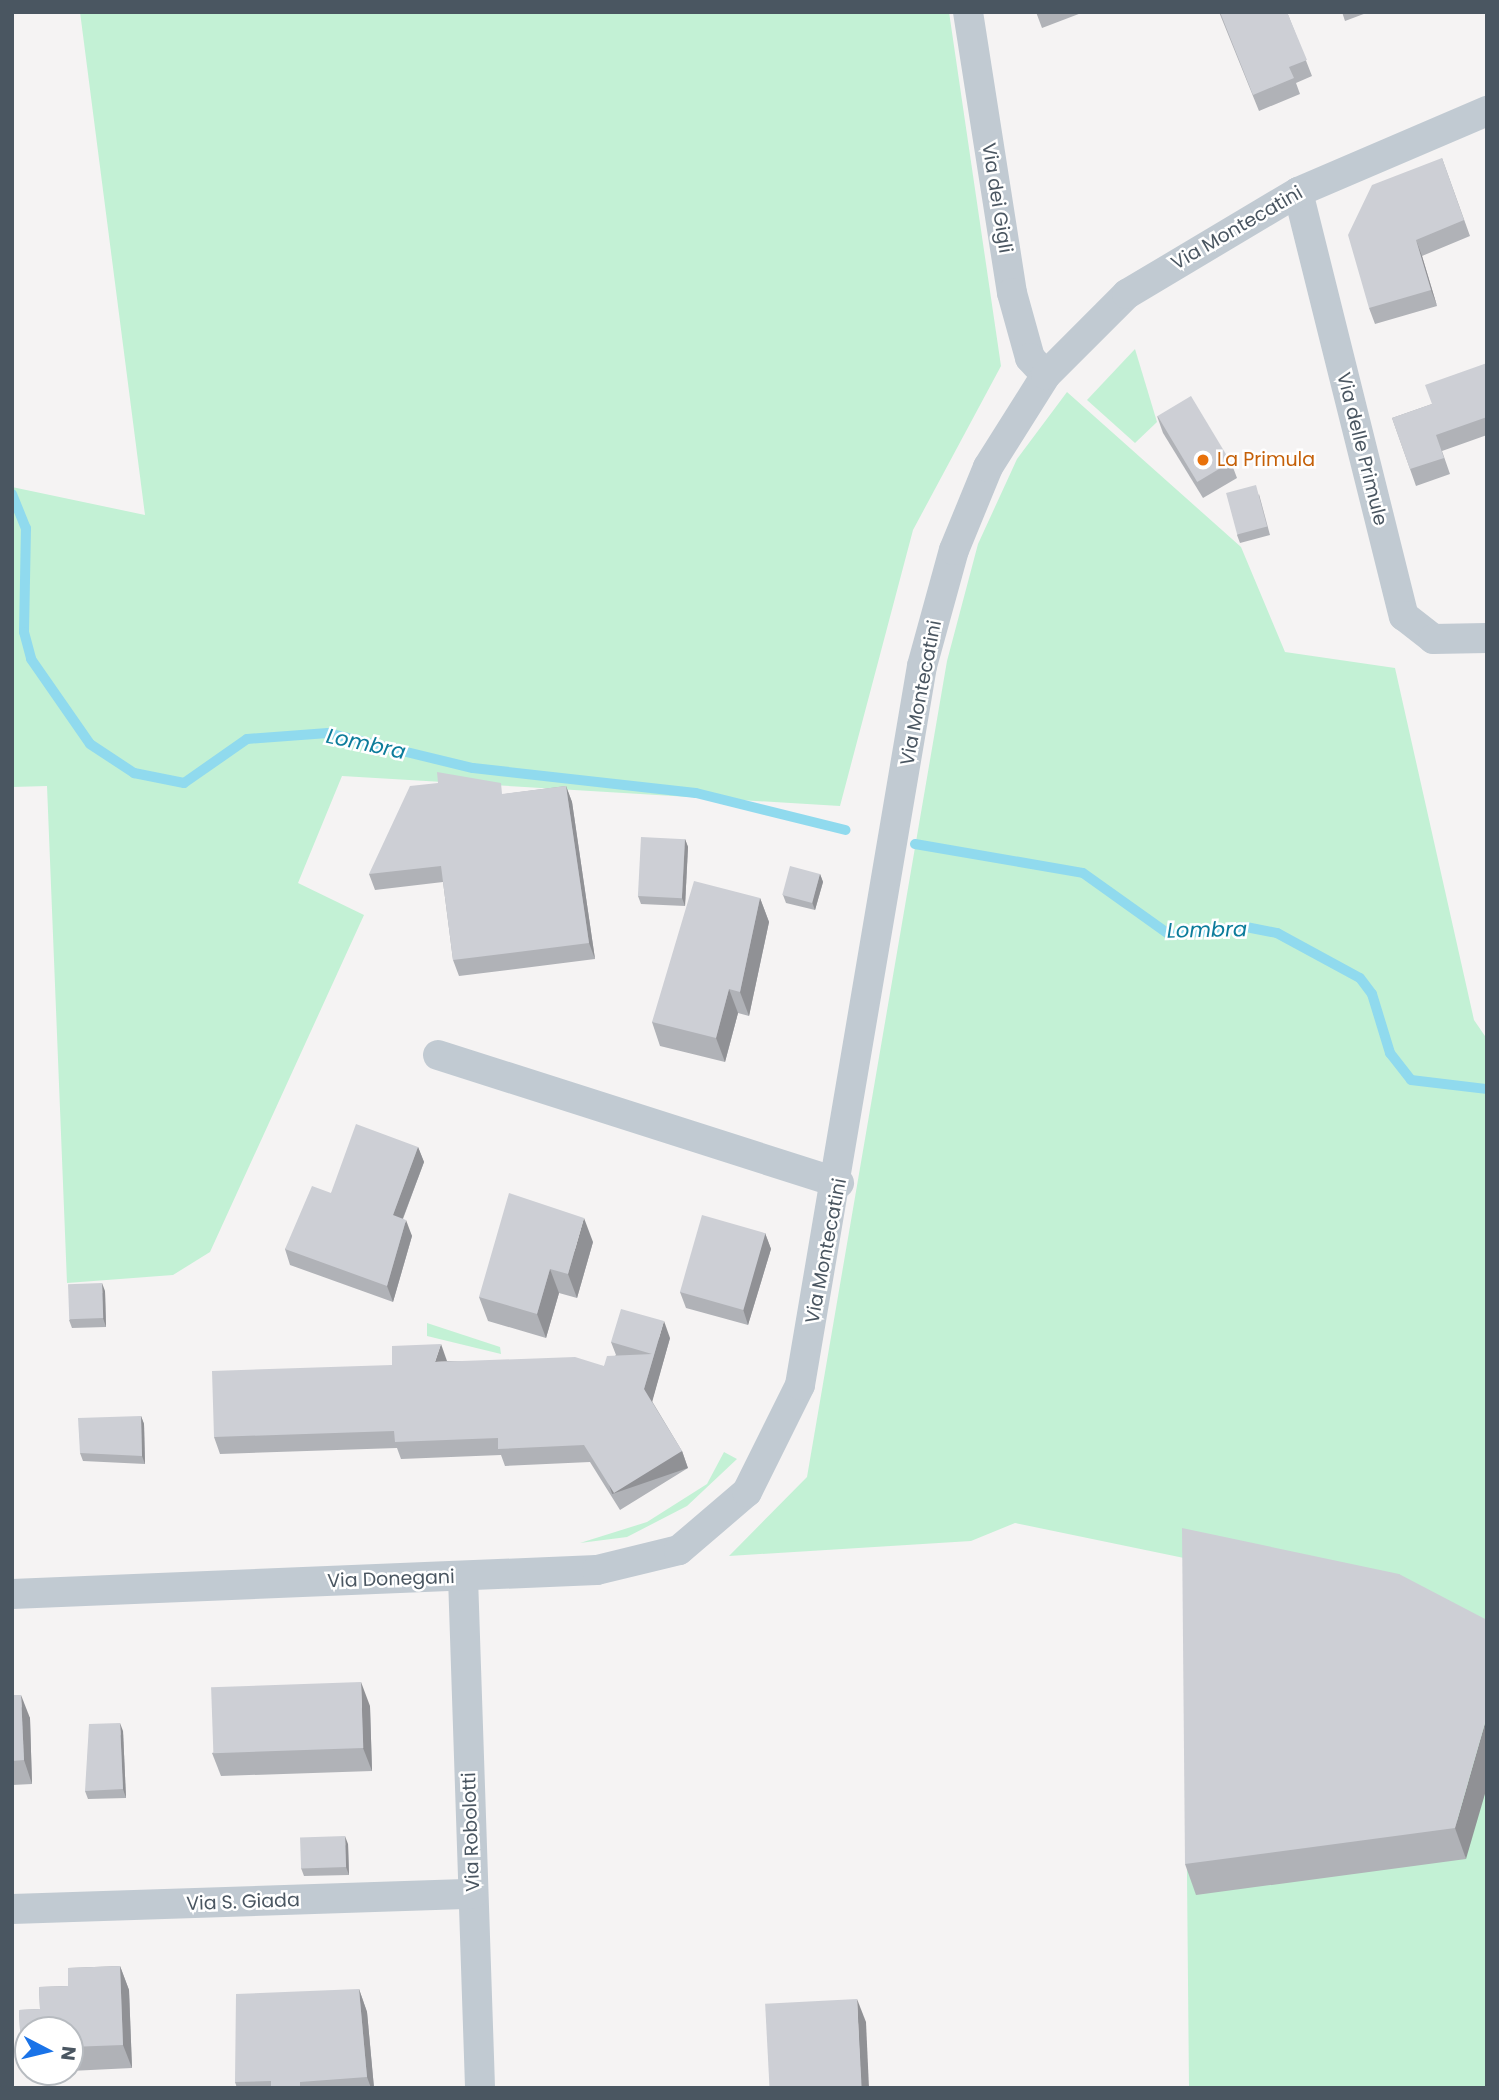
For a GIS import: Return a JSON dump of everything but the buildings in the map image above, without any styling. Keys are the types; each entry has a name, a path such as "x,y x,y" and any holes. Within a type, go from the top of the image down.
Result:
{"street":[{"name":"Via dei Gigli","path":"968,12 1012,293 1030,358 1046,376"},
{"name":"Via Montecatini","path":"747,1492 800,1385 839,1183 922,666 954,550 988,467 1046,376 1127,294 1298,192 1487,111"},
{"name":"Via delle Primule","path":"1298,192 1404,616 1433,639 1487,638"},
{"path":"438,1055 839,1183"},
{"name":"Via Donegani","path":"12,1594 597,1570 679,1550 747,1492"},
{"name":"Via Robolotti","path":"463,1577 480,2088"},
{"name":"Via S. Giada","path":"12,1909 473,1894"}],"green space":[{"path":"80,12 949,12 1001,366 913,530 840,806 342,776 298,883 364,915 210,1252 173,1275 67,1283 47,786 12,787 12,487 145,515"},
{"path":"1135,349 1157,422 1135,443 1087,400"},
{"path":"1067,392 1241,547 1285,652 1395,668 1474,1020 1487,1039 1487,2088 1189,2088 1184,1558 1015,1523 971,1541 729,1556 807,1477 947,661 978,544 1017,459"},
{"path":"427,1323 500,1347 501,1354 427,1336"},
{"path":"724,1452 737,1459 687,1506 627,1537 580,1543 647,1522 707,1484"}],"waterway":[{"name":"Lombra","path":"12,494 26,528 24,632 31,659 90,744 134,773 184,783 247,739 328,733 473,768 696,793 846,830"},
{"name":"Lombra","path":"915,844 1083,873 1170,935 1246,927 1277,933 1360,978 1372,994 1390,1053 1411,1080 1487,1089"}],"place":[{"name":"La Primula","path":"1203,460"}]}
